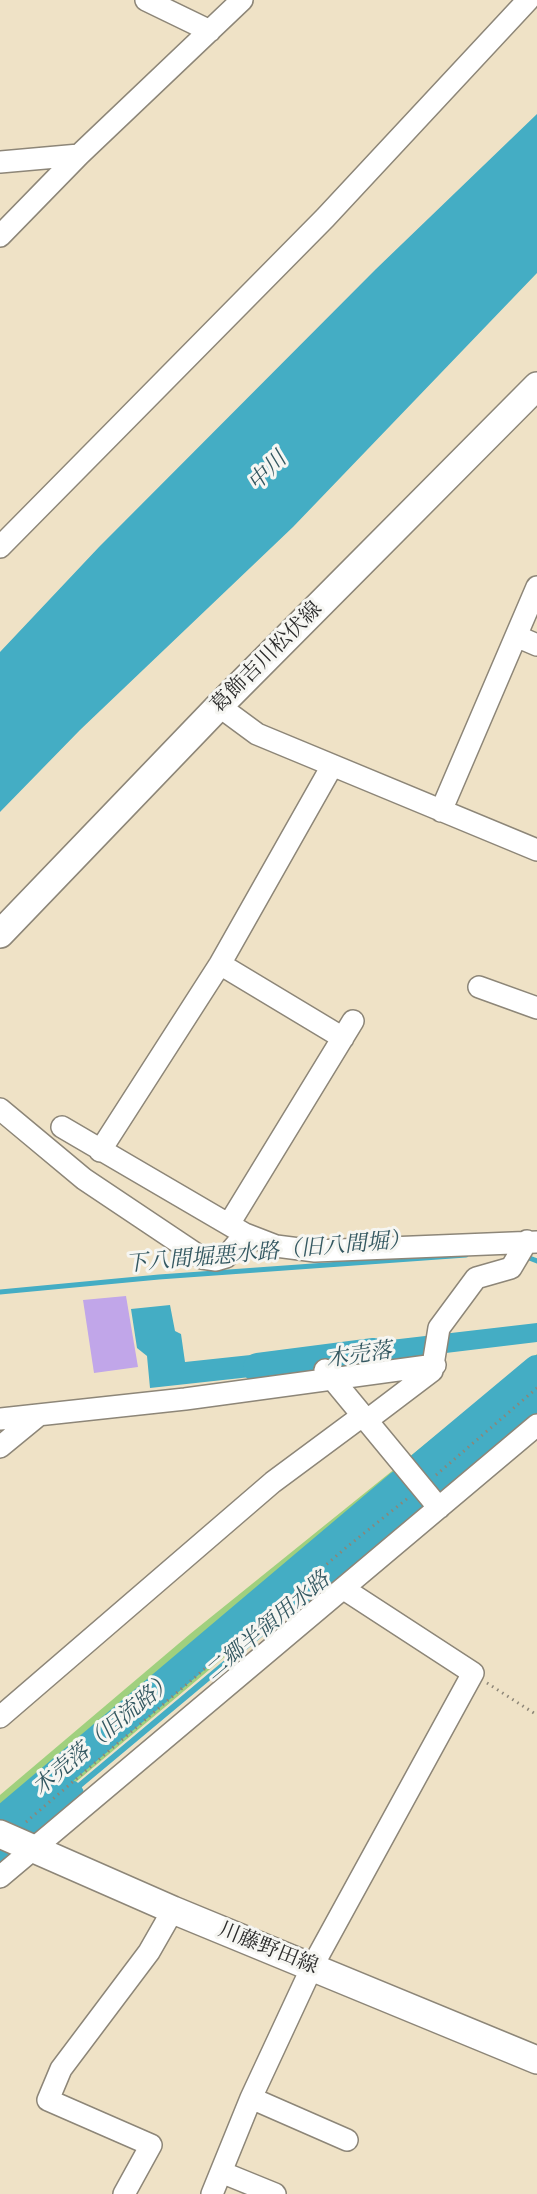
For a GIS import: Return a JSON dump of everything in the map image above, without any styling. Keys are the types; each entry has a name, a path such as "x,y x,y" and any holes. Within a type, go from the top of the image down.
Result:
{"main road":[{"name":"葛飾吉川松伏線","path":"0,934 219,706 537,386"},
{"name":"川藤野田線","path":"19,1838 173,1910 537,2061"}],"street":[{"path":"146,0 210,31"},
{"path":"0,236 79,155 243,0"},
{"path":"0,548 325,218 528,0"},
{"path":"0,162 79,155"},
{"path":"441,811 537,587"},
{"path":"516,636 537,645"},
{"path":"219,706 257,734 537,850"},
{"path":"100,1151 220,964 332,766"},
{"path":"0,1109 84,1179 202,1258 216,1260 226,1257 237,1229 348,1029 220,964"},
{"path":"479,987 537,1008"},
{"path":"62,1127 237,1229 276,1246 315,1251 534,1241"},
{"path":"0,1717 273,1482 432,1371 435,1365 439,1328 476,1278 511,1268 534,1241"},
{"path":"0,1419 185,1399 328,1374 435,1365"},
{"path":"328,1374 439,1508"},
{"path":"0,1447 39,1415"},
{"path":"0,1877 19,1838 344,1588 537,1425"},
{"path":"212,2194 251,2098 312,1967 473,1673 344,1588"},
{"path":"124,2194 151,2145 48,2100 61,2069 149,1952 173,1910"},
{"path":"251,2098 347,2140"},
{"path":"221,2172 275,2194"}],"path":[{"path":"19,1838 537,1388"},
{"path":"473,1673 537,1715"}],"green space":[{"path":"537,1354 537,1394 26,1824 0,1809 0,1795 190,1634"}],"water":[{"name":"中川","path":"537,114 537,273 293,527 80,730 0,812 0,652 99,547 376,269"},
{"path":"170,1305 175,1331 181,1334 185,1362 288,1351 299,1367 296,1372 150,1388 147,1356 137,1348 131,1309"},
{"path":"537,1323 537,1342 338,1366 322,1348"},
{"path":"537,1397 537,1405 461,1474 454,1466"},
{"path":"396,1516 397,1524 343,1568 339,1563"},
{"path":"332,1570 336,1575 39,1823 35,1819"}],"building":[{"path":"126,1296 138,1367 94,1373 83,1300"}],"waterway":[{"name":"下八間堀悪水路（旧八間堀）","path":"0,1292 159,1277 466,1255"},
{"name":"下八間堀悪水路（旧八間堀）","path":"524,1256 537,1261"},
{"name":"木売落","path":"258,1368 374,1353"},
{"name":"木売落（旧流路）","path":"422,1466 537,1370"},
{"name":"二郷半領用水路","path":"304,1599 537,1401"},
{"name":"木売落（旧流路）","path":"0,1823 400,1485"},
{"name":"二郷半領用水路","path":"0,1854 69,1795"}]}
